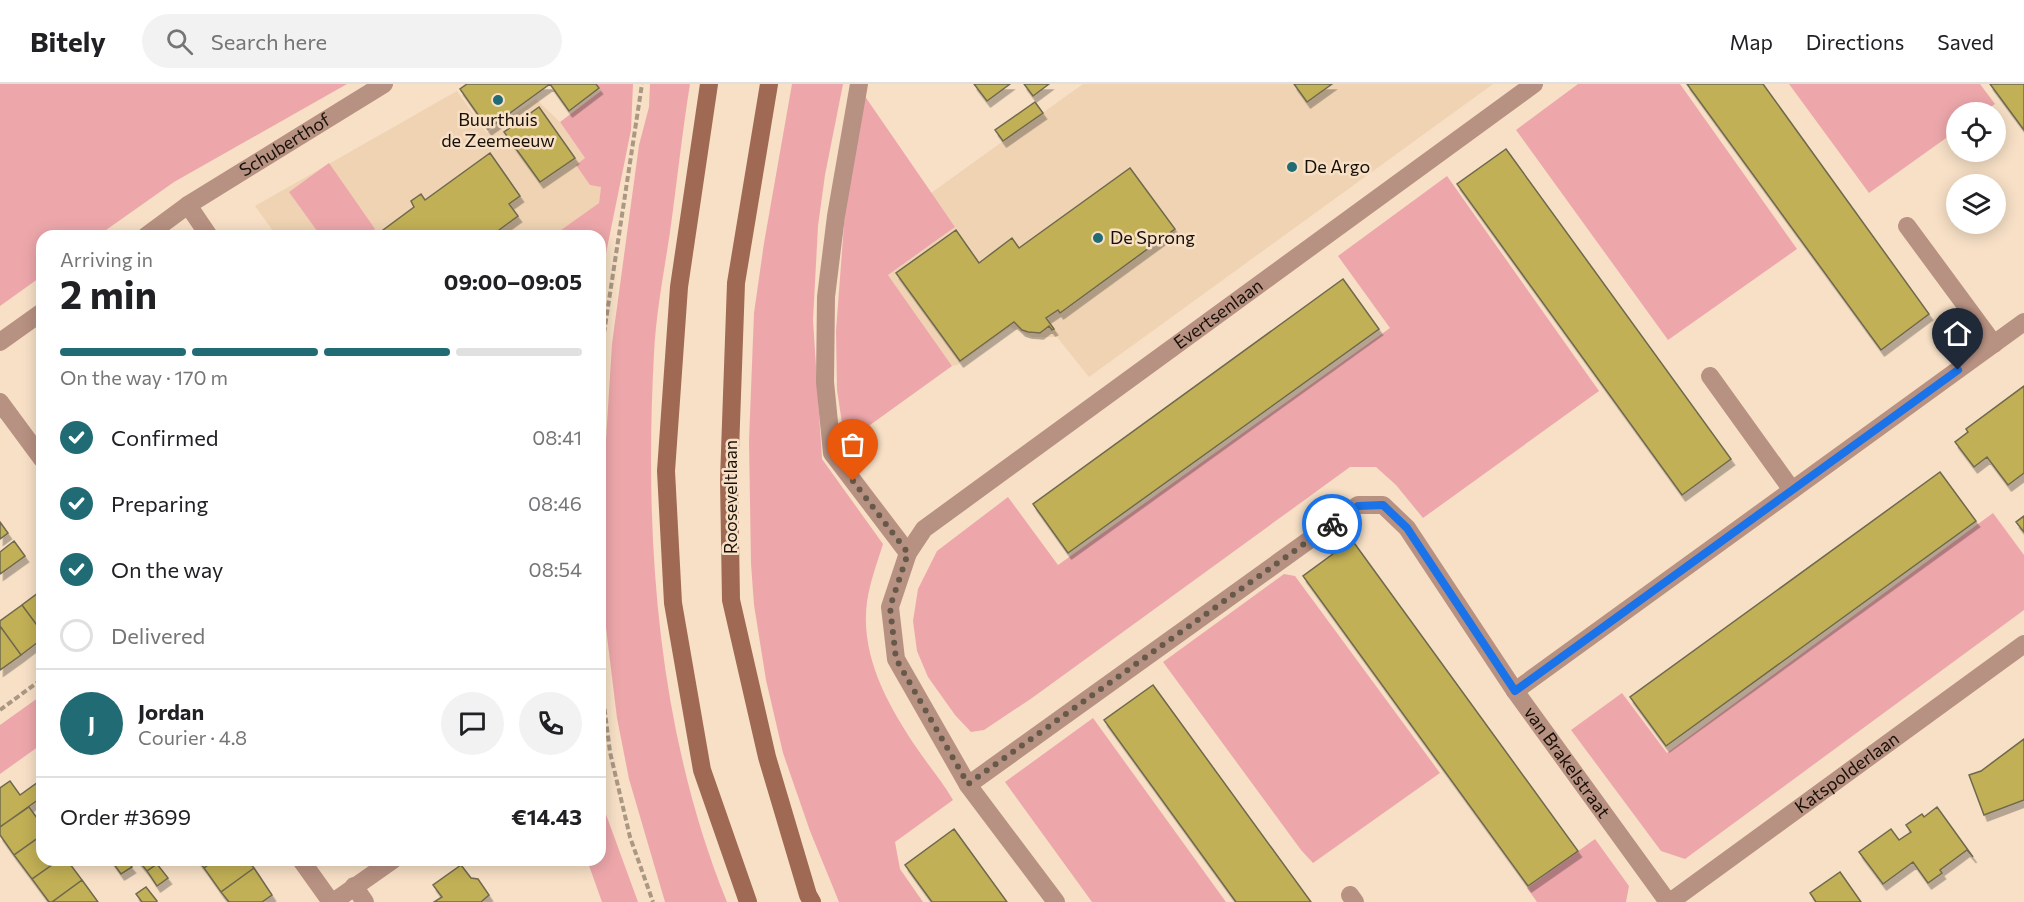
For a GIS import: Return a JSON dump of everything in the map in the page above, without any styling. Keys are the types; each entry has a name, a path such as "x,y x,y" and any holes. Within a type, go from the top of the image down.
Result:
{"main road":[{"path":"709,84 679,287 666,471 673,603 702,770 748,902"},
{"name":"Rooseveltlaan","path":"768,84 736,283 729,479 731,600 767,757 807,895 812,902"}],"street":[{"name":"Schuberthof","path":"154,230 188,205 384,84"},
{"path":"859,84 836,216 826,297 825,382 832,453 908,553"},
{"name":"Evertsenlaan","path":"1056,902 968,784 896,659 890,607 908,553 924,529 1534,84"},
{"path":"188,205 205,230"},
{"path":"1907,226 1994,344"},
{"path":"0,342 36,316"},
{"path":"1515,691 2024,322"},
{"path":"1710,376 1792,490"},
{"path":"0,402 36,451"},
{"name":"van Brakelstraat","path":"968,784 1358,506 1383,505 1407,528 1515,691 1669,902"},
{"name":"Katspolderlaan","path":"1669,902 2024,644"},
{"path":"305,866 332,902 384,866"},
{"path":"354,886 365,902"}],"path":[{"path":"606,322 642,84"},
{"path":"0,710 36,683"},
{"path":"606,720 610,752 630,837 653,902"}],"shaded area":[{"path":"0,84 347,84 174,182 106,230 36,230 36,280 0,306"},
{"path":"596,84 633,84 631,130 606,253 606,230 561,230 599,203 601,187 590,185 576,165 585,158 560,122 601,91"},
{"path":"650,84 690,84 658,308 654,354 651,493 654,562 660,632 685,770 703,837 727,902 665,902 629,779 617,718 606,628 606,440 612,344 639,145 649,107"},
{"path":"792,84 843,84 825,175 818,226 813,320 822,459 883,544 867,602 866,622 872,660 895,714 953,800 895,842 900,869 923,902 839,902 810,831 783,753 766,680 754,605 751,564 749,441 754,313"},
{"name":"De Sprong","path":"1083,84 1493,84 1089,377 1057,337 1032,337 1010,327 957,365 952,366 888,275 955,227 931,193"},
{"path":"1578,84 1680,84 1797,249 1668,340 1516,130"},
{"path":"1789,84 1980,84 1994,102 1946,102 1946,138 1869,193"},
{"path":"457,91 487,133 536,99 560,122 585,158 601,187 599,203 561,230 272,230 255,206"},
{"path":"862,92 955,227 888,275 952,366 845,443 837,390 836,331 845,211"},
{"path":"329,163 375,229 316,230 289,192"},
{"path":"1447,176 1599,391 1423,518 1396,485 1376,467 1350,467 1032,698 984,730 971,732 955,715 928,677 917,651 913,621 918,589 937,551 1008,497 1058,565 1390,328 1338,256"},
{"path":"1993,513 2024,555 2024,610 1685,859 1661,851 1571,730 1622,693 1667,753"},
{"path":"1284,574 1295,576 1440,773 1313,863 1301,850 1163,662"},
{"path":"36,699 36,748 0,774 0,725"},
{"path":"1093,718 1226,902 1092,902 1005,782"},
{"path":"606,814 638,902 602,902 589,866 606,866"},
{"path":"1595,839 1629,886 1626,902 1537,902 1527,888"}],"building":[{"name":"Buurthuis de Zeemeeuw","path":"467,84 550,84 488,129 460,89"},
{"path":"550,84 596,84 599,88 569,111"},
{"path":"974,84 1010,84 987,101"},
{"path":"1024,84 1049,84 1033,96"},
{"path":"1294,84 1332,84 1307,102"},
{"path":"1687,84 1763,84 1929,314 1881,350"},
{"path":"1990,84 2024,84 2024,130 2006,106 2006,102 2003,102"},
{"path":"1035,102 1043,113 1003,141 995,130"},
{"path":"539,107 575,158 540,182 504,132"},
{"path":"1506,149 1731,459 1682,495 1457,184"},
{"path":"490,153 520,196 509,204 518,216 499,230 383,230 414,207 411,201 421,194 425,200"},
{"path":"1130,168 1175,229 1060,313 1058,310 1046,318 1054,329 1052,330 1049,326 1040,333 1028,332 1022,330 1014,322 960,361 896,273 956,230 979,263 1012,238 1019,248"},
{"path":"1343,279 1379,329 1068,553 1033,504"},
{"path":"2024,386 2024,473 2008,485 1987,457 1974,467 1955,442 1968,432 1966,429"},
{"path":"1940,472 1976,521 1666,746 1630,697"},
{"path":"2024,516 2024,532 2016,522"},
{"path":"0,522 8,533 0,539"},
{"path":"1352,540 1578,851 1528,886 1303,576"},
{"path":"14,541 25,556 0,574 0,552"},
{"path":"36,594 36,624 22,605"},
{"path":"22,605 36,624 36,644 21,655 0,626 0,621"},
{"path":"0,626 21,655 0,670"},
{"path":"1153,685 1311,902 1236,902 1104,720"},
{"path":"2024,739 2024,800 1984,815 1969,775 1981,771"},
{"path":"10,781 20,795 36,784 36,801 0,827 0,788"},
{"path":"29,807 36,817 36,839 14,855 0,835 0,827"},
{"path":"1937,807 1973,857 1967,850 1940,870 1942,873 1928,883 1913,862 1883,884 1859,852 1891,829 1899,840 1911,832 1906,825 1922,814 1924,817"},
{"path":"954,829 1007,902 932,902 905,865"},
{"path":"36,839 36,866 50,866 32,879 14,855"},
{"path":"50,866 72,866 82,880 49,902 32,879"},
{"path":"115,866 132,867 121,874"},
{"path":"143,866 154,866 147,871"},
{"path":"159,866 168,878 157,886 147,871"},
{"path":"207,866 252,866 254,868 221,892 204,868"},
{"path":"462,866 471,878 478,879 489,895 481,902 434,902 442,897 433,885"},
{"path":"254,868 272,895 262,902 229,902 221,892"},
{"path":"1840,872 1861,902 1816,902 1810,893"},
{"path":"82,880 98,902 52,902"},
{"path":"146,887 156,902 142,902 136,894"}],"way so far":[{"path":"853,481 908,553 890,607 896,659 968,784 1332,524"}],"place":[{"name":"Buurthuis de Zeemeeuw","path":"498,100"},
{"name":"De Argo","path":"1292,167"},
{"name":"De Sprong","path":"1098,238"}],"route":[{"path":"1332,524 1358,506 1383,505 1407,528 1515,691 1958,370"}]}
